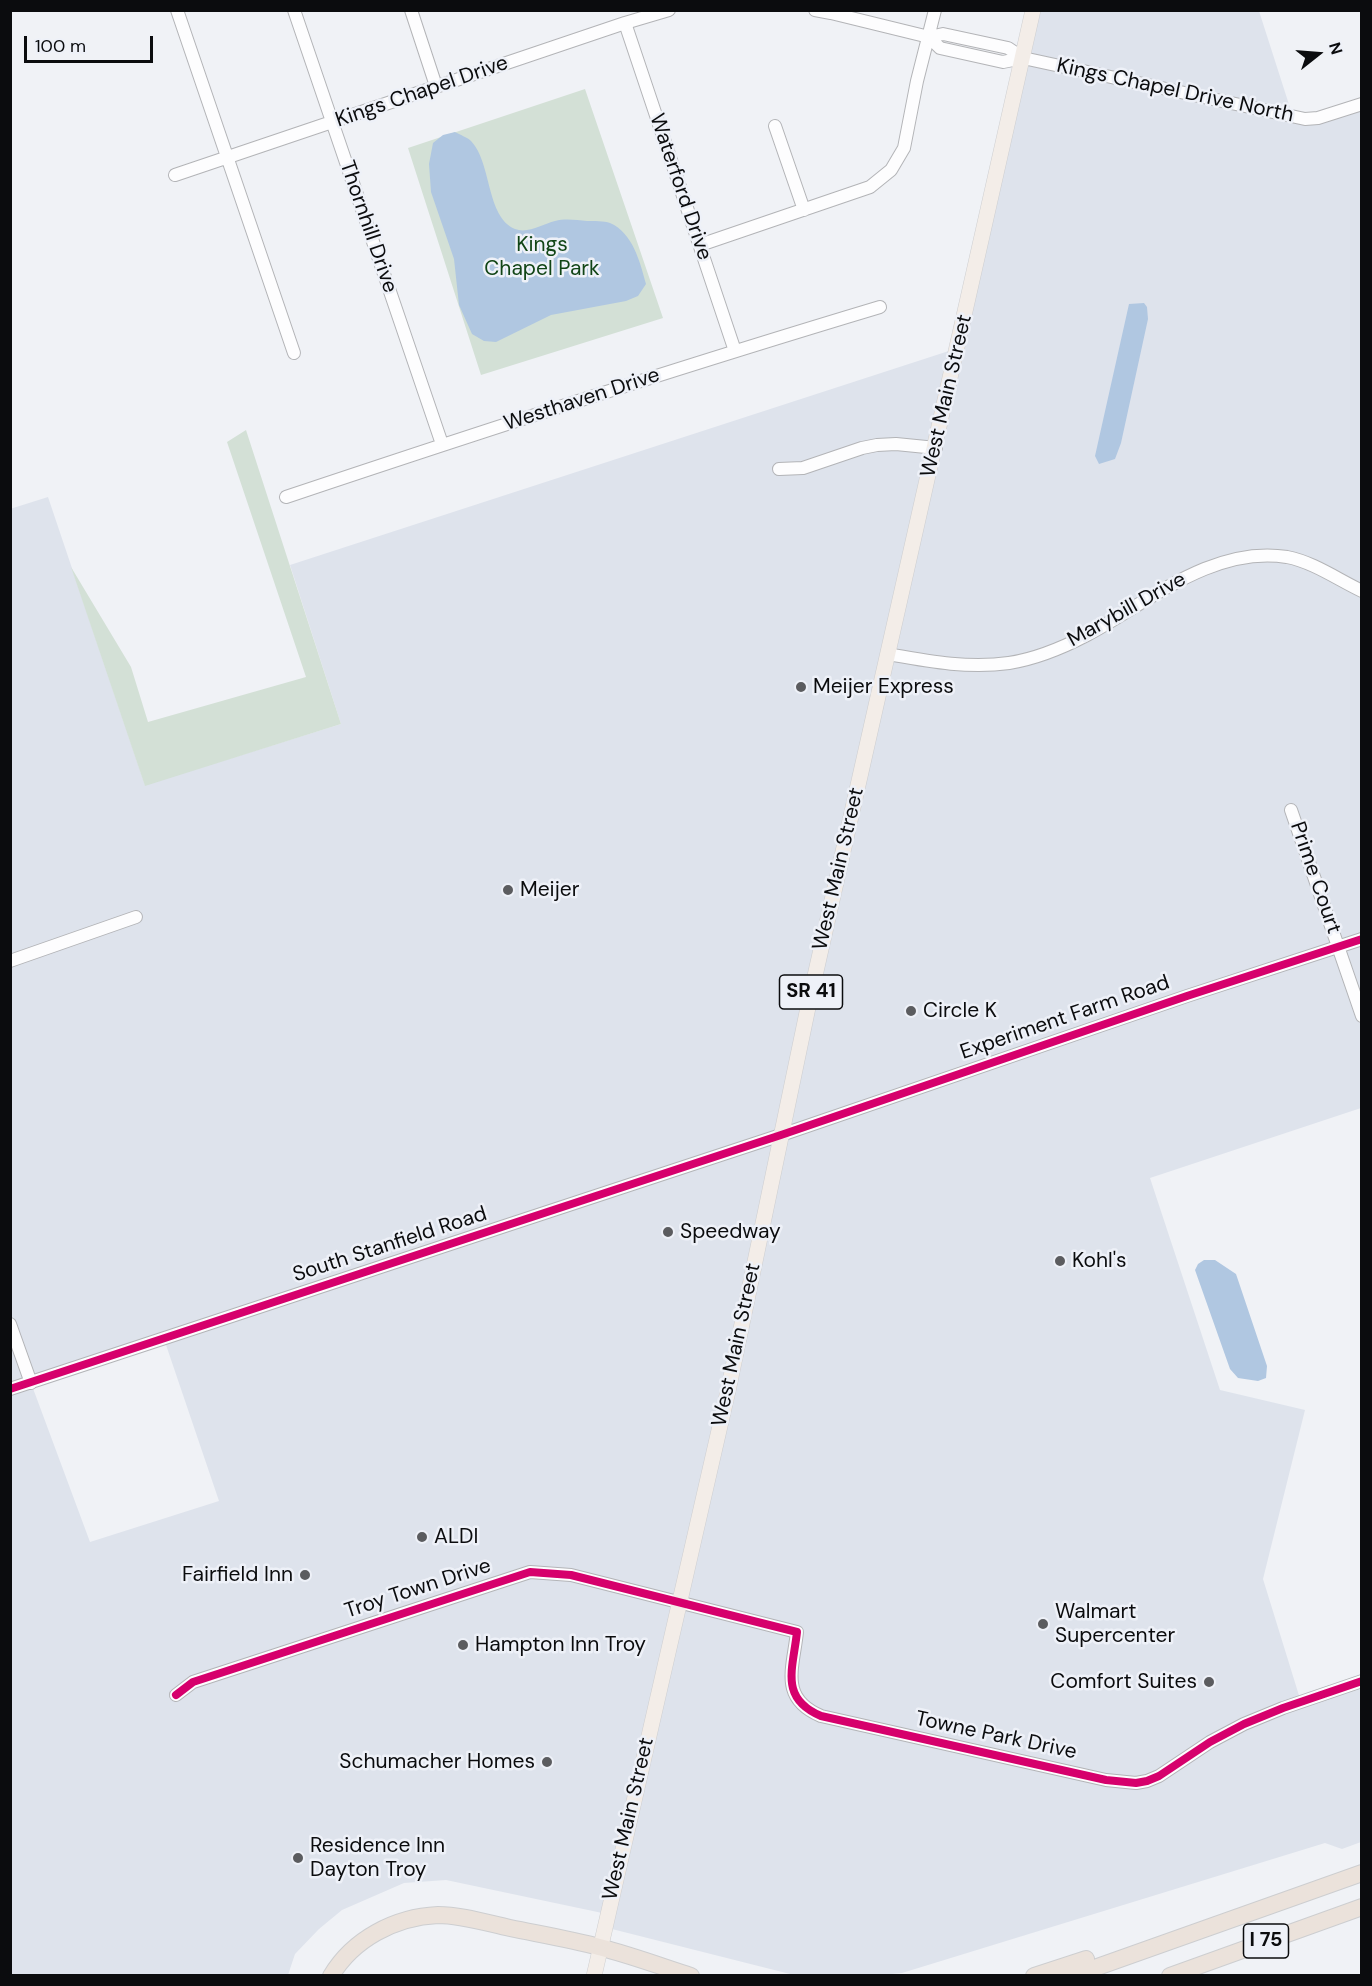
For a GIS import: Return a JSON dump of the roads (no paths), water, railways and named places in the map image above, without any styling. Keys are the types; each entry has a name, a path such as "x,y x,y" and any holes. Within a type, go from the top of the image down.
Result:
{"highway":[{"name":"I 75","path":"1072,1976 1362,1873"},
{"name":"I 75","path":"1170,1976 1362,1907"},
{"path":"331,1976 350,1951 366,1938 411,1918 439,1915 469,1919 599,1947 691,1976"},
{"path":"1034,1976 1144,1942 1232,1919"}],"main road":[{"name":"West Main Street","path":"594,1976 728,1391 781,1135 887,654 936,448 1034,10"}],"street":[{"path":"177,10 294,352"},
{"name":"Thornhill Drive","path":"294,10 442,444"},
{"path":"411,10 436,86"},
{"name":"Kings Chapel Drive","path":"175,175 669,10"},
{"path":"815,10 929,37 944,34 1008,48 1023,58"},
{"path":"700,245 870,187 891,170 904,148 917,81 935,10"},
{"name":"Waterford Drive","path":"625,23 735,351"},
{"name":"Kings Chapel Drive North","path":"1023,58 1305,119 1318,118 1362,104"},
{"path":"775,126 804,210"},
{"name":"Westhaven Drive","path":"286,497 442,444 880,307"},
{"path":"779,469 803,468 862,448 878,445 896,444 936,448"},
{"name":"Marybill Drive","path":"887,654 947,664 1010,663 1086,636 1158,591 1192,574 1229,561 1261,556 1287,557 1312,565 1362,591"},
{"name":"Prime Court","path":"1291,810 1338,947"},
{"path":"10,961 136,917"},
{"name":"Experiment Farm Road","path":"781,1135 1176,999 1362,939"},
{"path":"1338,947 1362,1016"},
{"name":"South Stanfield Road","path":"10,1389 781,1135"},
{"path":"10,1324 31,1383"},
{"name":"Troy Town Drive","path":"176,1695 193,1682 530,1572 571,1575 680,1603"},
{"name":"Towne Park Drive","path":"680,1603 797,1632 792,1683 794,1696 807,1710 821,1716 1106,1780 1136,1783 1147,1781 1244,1724 1283,1708 1362,1682"}],"water":[{"path":"455,132 469,140 478,151 499,213 506,223 515,229 530,229 567,219 605,222 618,228 634,249 646,284 638,296 626,301 551,315 496,342 484,341 472,334 459,305 454,259 431,192 429,164 433,143 443,135"},
{"path":"1144,303 1147,307 1148,319 1121,443 1115,459 1099,464 1095,456 1129,304"},
{"path":"1204,1260 1215,1260 1236,1274 1267,1366 1266,1378 1258,1381 1238,1378 1230,1369 1195,1270"}],"place":[{"name":"Meijer Express","path":"801,687"},
{"name":"Meijer","path":"508,890"},
{"name":"Circle K","path":"911,1011"},
{"name":"Speedway","path":"668,1232"},
{"name":"Kohl's","path":"1060,1261"},
{"name":"ALDI","path":"422,1537"},
{"name":"Fairfield Inn","path":"305,1575"},
{"name":"Walmart Supercenter","path":"1043,1624"},
{"name":"Hampton Inn Troy","path":"463,1645"},
{"name":"Comfort Suites","path":"1209,1682"},
{"name":"Schumacher Homes","path":"547,1762"},
{"name":"Residence Inn Dayton Troy","path":"298,1858"}],"park label":[{"name":"Kings Chapel Park","path":"542,257"}]}
